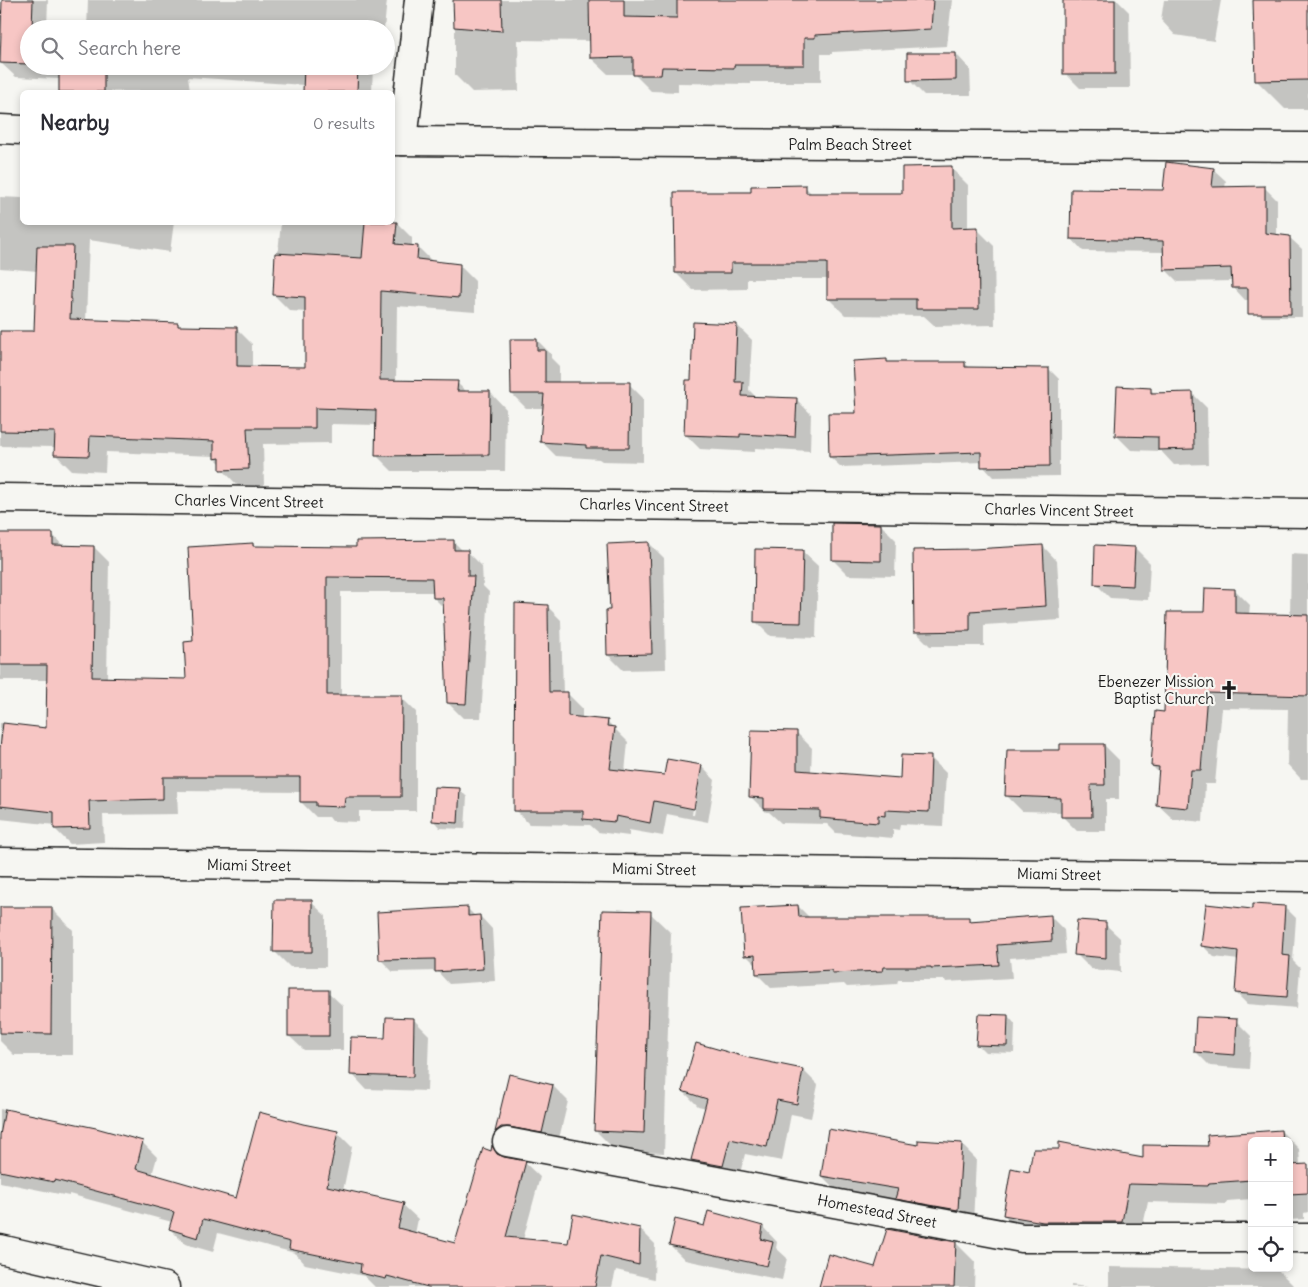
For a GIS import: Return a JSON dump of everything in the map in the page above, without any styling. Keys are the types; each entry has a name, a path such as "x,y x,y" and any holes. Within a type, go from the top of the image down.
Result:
{"street":[{"path":"398,141 419,0"},
{"path":"0,129 20,130"},
{"name":"Palm Beach Street","path":"398,141 1308,147"},
{"name":"Charles Vincent Street","path":"0,498 1308,513"},
{"name":"Miami Street","path":"0,862 1308,877"},
{"name":"Homestead Street","path":"507,1142 1022,1238 1248,1238"},
{"path":"1293,1238 1308,1238"},
{"path":"0,1249 165,1287"}],"building":[{"path":"2,0 33,0 32,20 20,20 20,64 0,63"},
{"path":"453,0 501,0 502,31 454,27"},
{"path":"589,0 624,0 624,17 677,18 677,0 933,0 931,29 815,35 815,38 804,38 804,65 734,65 734,68 662,67 661,75 633,75 633,57 590,58"},
{"path":"1063,0 1115,0 1115,74 1063,74"},
{"path":"1253,0 1308,0 1308,80 1255,81"},
{"path":"907,53 956,53 956,80 907,81"},
{"path":"59,75 104,75 104,90 59,90"},
{"path":"304,75 358,75 357,90 303,90"},
{"path":"1166,162 1214,168 1212,187 1265,186 1265,233 1290,236 1291,314 1248,314 1248,288 1232,288 1231,268 1164,270 1163,241 1070,239 1071,189 1163,190"},
{"path":"952,166 952,228 978,227 979,309 916,309 916,299 827,299 827,263 731,263 731,273 675,273 674,192 751,192 751,186 806,185 806,193 902,193 902,167"},
{"path":"395,222 397,222 395,244 418,246 417,259 460,264 459,298 381,291 380,380 458,381 457,391 490,391 489,455 375,456 376,410 315,408 315,428 247,428 249,469 220,470 220,458 214,459 214,441 90,436 89,456 54,455 55,432 0,431 0,331 34,331 37,246 73,246 70,319 178,323 178,326 237,327 237,366 305,367 305,297 273,295 275,253 362,258 365,225 395,225"},
{"path":"693,322 737,324 735,382 743,382 742,396 797,398 795,437 740,434 740,437 684,435 686,380 691,380"},
{"path":"510,339 537,339 537,350 545,350 545,382 630,382 629,448 586,448 586,445 540,442 544,394 511,394"},
{"path":"887,359 887,362 965,362 965,367 1049,368 1050,466 981,467 981,452 829,457 828,413 856,413 853,361"},
{"path":"1117,386 1151,388 1151,393 1193,392 1194,449 1158,450 1158,437 1115,436"},
{"path":"832,523 881,524 881,561 832,560"},
{"path":"0,533 53,533 53,545 94,546 92,677 186,679 184,642 193,641 188,547 253,543 253,546 356,547 356,541 454,540 454,550 468,550 468,576 474,576 466,704 447,703 443,598 433,598 432,578 327,577 327,695 402,695 401,797 345,797 344,807 316,806 316,802 300,802 300,777 163,777 163,799 89,801 90,828 54,829 54,812 0,806 0,748 3,723 46,728 47,665 0,665"},
{"path":"649,542 652,654 607,655 606,610 610,610 607,544"},
{"path":"1043,545 1046,606 970,611 970,631 914,632 913,550"},
{"path":"1095,545 1135,547 1133,586 1094,584"},
{"path":"755,549 803,550 801,623 754,622"},
{"path":"1205,588 1235,589 1235,613 1308,615 1308,696 1207,693 1201,770 1191,770 1188,808 1156,805 1159,767 1151,766 1155,711 1164,712 1167,612 1204,612"},
{"path":"515,603 548,605 549,692 568,692 568,716 608,720 607,726 615,727 610,769 664,775 667,759 702,765 694,809 654,801 650,823 616,816 615,822 583,819 583,811 514,811"},
{"path":"751,730 797,731 797,770 900,778 901,755 931,756 929,812 885,810 885,816 878,815 878,823 820,818 820,810 764,809 764,798 749,797"},
{"path":"1060,744 1104,744 1105,785 1091,785 1092,817 1061,817 1061,798 1005,796 1007,750 1060,750"},
{"path":"434,787 460,788 458,823 432,821"},
{"path":"274,900 312,900 312,952 273,952"},
{"path":"1206,904 1252,909 1252,904 1285,906 1282,955 1290,956 1287,997 1235,993 1238,951 1201,946"},
{"path":"798,905 799,917 969,917 969,921 1051,915 1052,941 997,945 999,965 931,968 884,967 883,971 832,973 832,970 756,974 755,955 744,956 741,908"},
{"path":"0,907 52,907 51,1034 0,1033"},
{"path":"468,907 468,916 480,915 483,969 435,972 435,959 379,960 377,912"},
{"path":"602,910 651,911 644,1133 594,1131"},
{"path":"1077,920 1106,922 1106,958 1074,955"},
{"path":"288,990 329,990 329,1036 288,1036"},
{"path":"978,1014 1008,1015 1007,1046 976,1045"},
{"path":"386,1017 414,1018 413,1077 350,1075 351,1037 385,1038"},
{"path":"1196,1017 1237,1019 1235,1055 1194,1052"},
{"path":"696,1043 749,1058 803,1069 797,1104 777,1100 767,1147 730,1139 723,1166 691,1160 707,1099 682,1091"},
{"path":"509,1074 553,1085 542,1133 509,1127 501,1127 495,1132"},
{"path":"5,1109 96,1128 143,1141 136,1169 236,1198 259,1112 338,1131 327,1186 404,1203 398,1228 455,1243 483,1148 491,1151 492,1145 497,1154 526,1161 506,1237 568,1243 573,1214 640,1228 639,1265 601,1256 595,1287 428,1287 387,1276 386,1279 360,1273 361,1264 289,1249 290,1242 203,1219 198,1238 169,1229 174,1212 55,1180 54,1182 0,1171 0,1135"},
{"path":"828,1129 918,1145 918,1140 962,1143 958,1210 895,1199 898,1189 821,1176"},
{"path":"1281,1130 1282,1137 1248,1137 1248,1180 1209,1183 1208,1186 1129,1184 1122,1222 1043,1222 1003,1215 1011,1168 1029,1172 1033,1149 1059,1149 1059,1142 1143,1158 1143,1145 1208,1146 1207,1135"},
{"path":"1308,1164 1308,1193 1293,1194 1293,1165"},
{"path":"708,1211 763,1226 761,1239 773,1242 767,1266 669,1245 675,1219 704,1226"},
{"path":"887,1229 956,1242 954,1287 819,1287 828,1254 875,1267"}],"place":[{"name":"Ebenezer Mission Baptist Church","path":"1229,690"}]}
